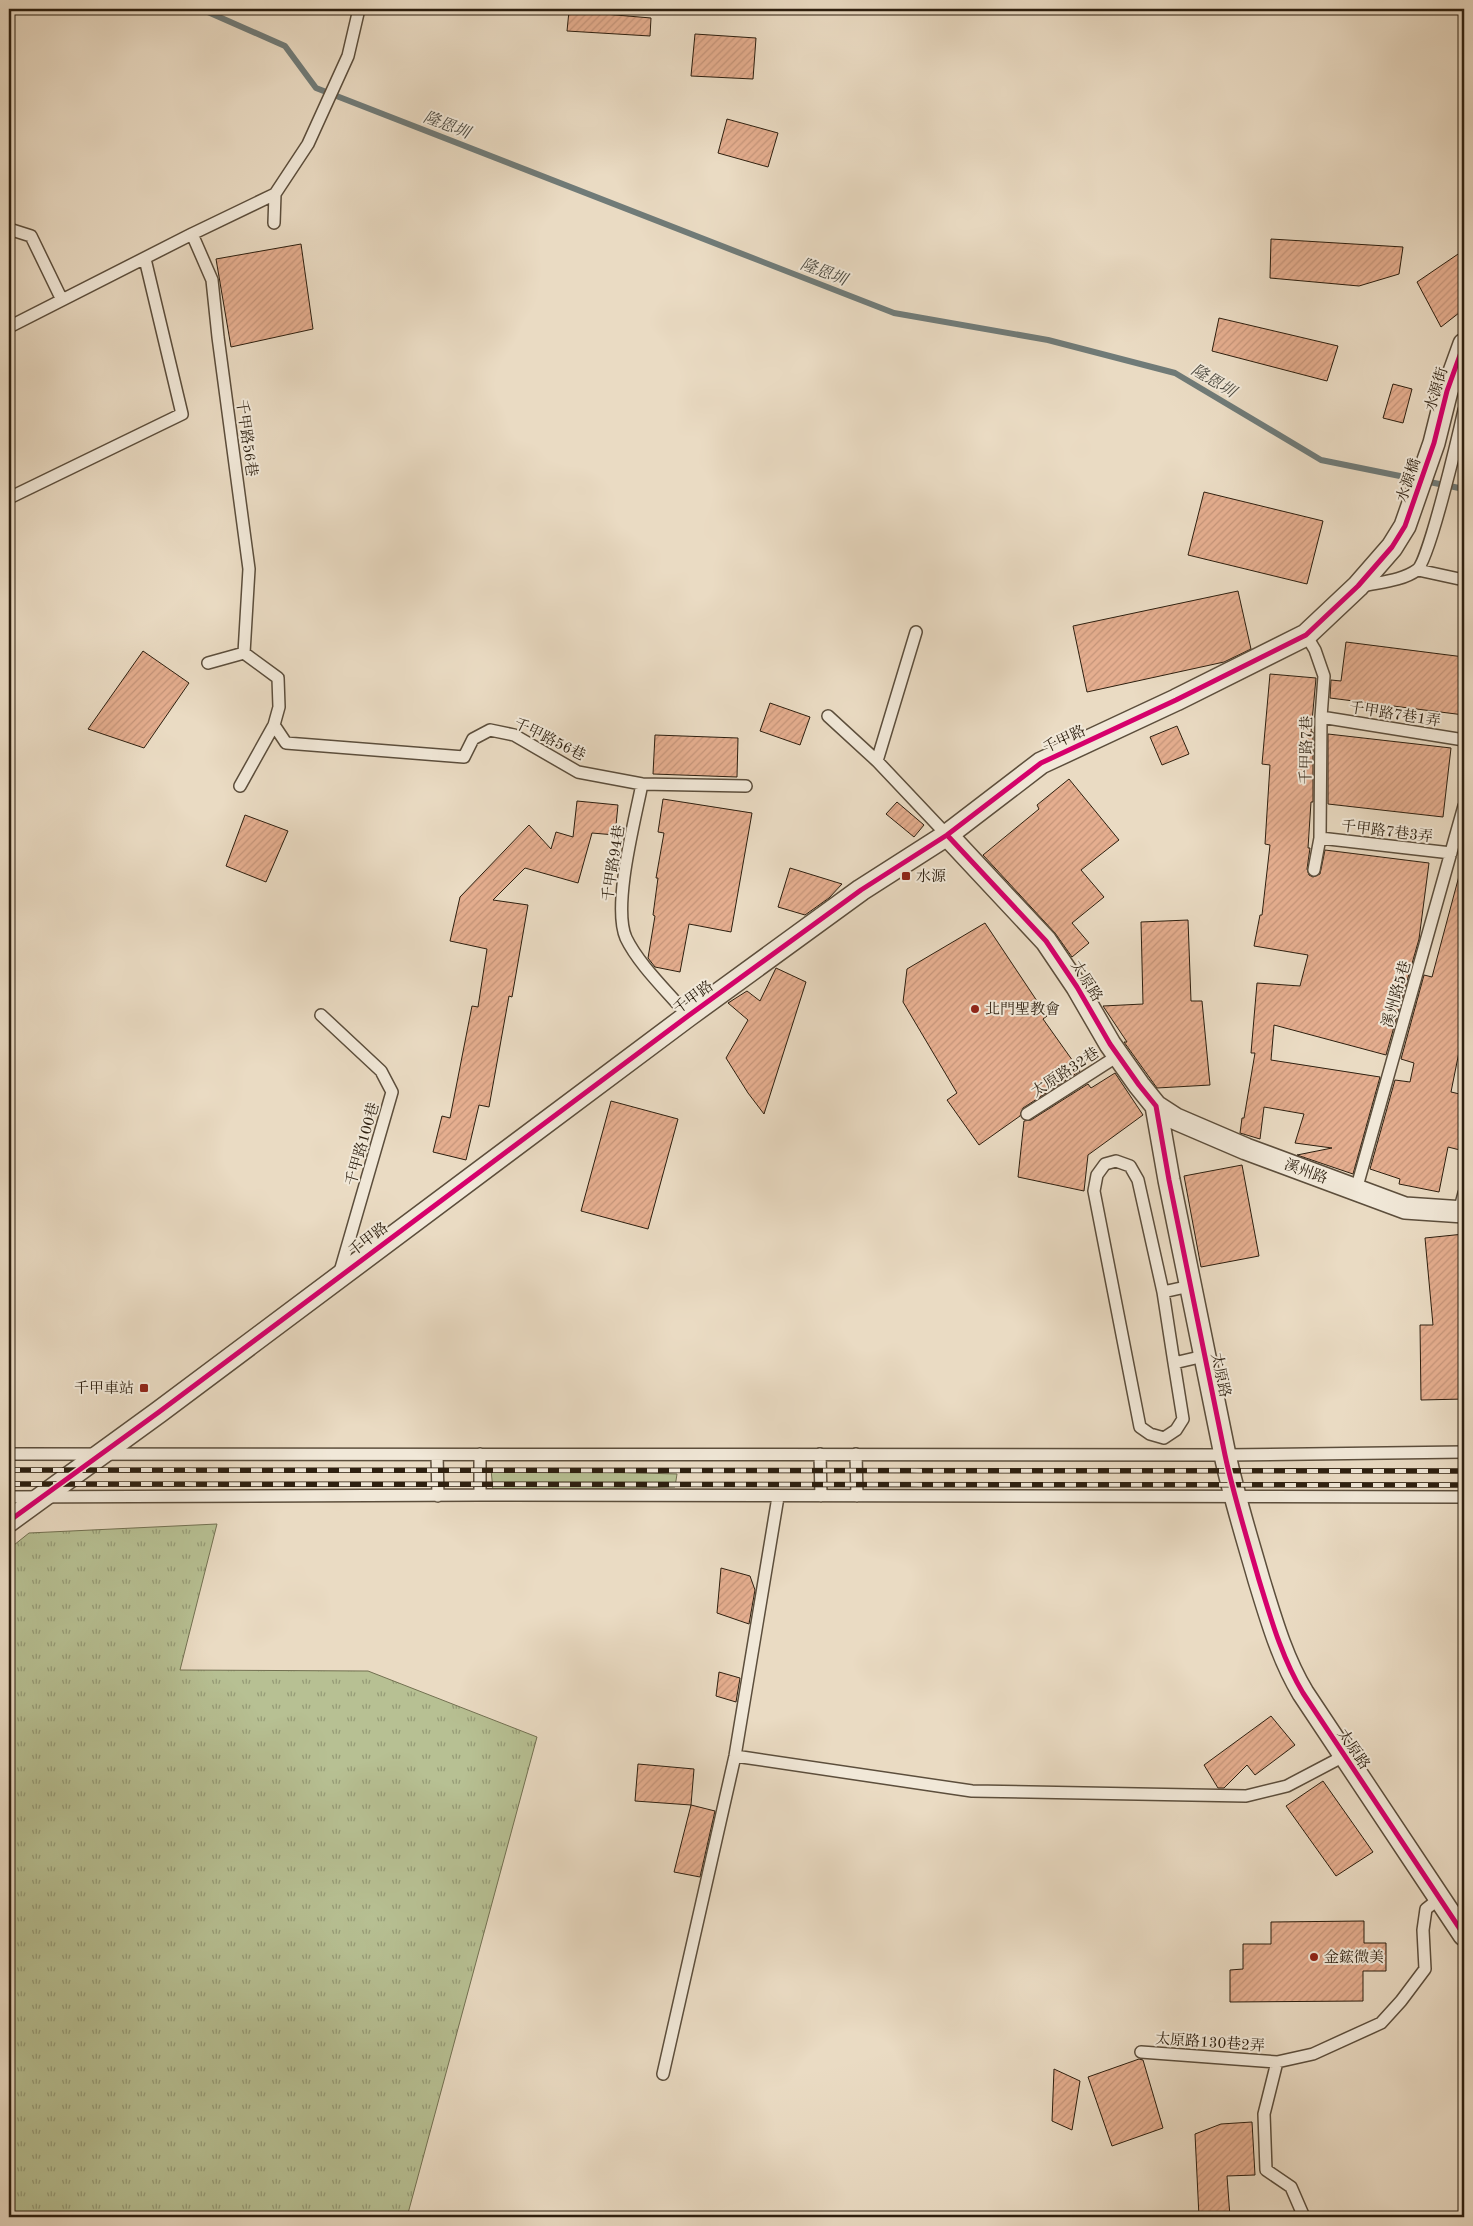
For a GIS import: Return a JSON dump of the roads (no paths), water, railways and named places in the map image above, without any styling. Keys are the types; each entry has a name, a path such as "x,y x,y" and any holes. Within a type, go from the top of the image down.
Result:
{"street":[{"name":"水源街","path":"1434,443 1447,391 1464,344"},
{"name":"水源橋","path":"1405,526 1434,443"},
{"name":"千甲路","path":"9,1521 688,1016 861,890 947,835 1041,763 1176,700 1306,635 1358,586 1392,548 1405,526"},
{"name":"太原路","path":"947,835 1046,941 1077,987 1110,1044 1156,1106 1224,1455 1234,1497 1278,1641 1289,1670 1464,1935"},
{"name":"溪州路","path":"1156,1106 1176,1119 1246,1149 1405,1208 1463,1206"}],"lane":[{"path":"9,327 274,194 308,144 348,56 359,9"},
{"path":"274,194 274,223"},
{"path":"9,229 31,236 62,300"},
{"name":"千甲路56巷","path":"192,234 212,280 249,568 244,652"},
{"path":"9,498 182,414 145,259"},
{"path":"1418,570 1432,532 1458,440 1464,410"},
{"path":"1358,586 1404,576 1418,570 1464,580"},
{"path":"876,761 916,632"},
{"name":"千甲路7巷","path":"1306,635 1315,650 1324,676 1321,717 1320,838 1314,870"},
{"path":"208,663 244,652 278,678 280,707 274,725 240,786"},
{"path":"828,716 876,761 947,835"},
{"name":"千甲路7巷1弄","path":"1321,717 1464,740"},
{"name":"千甲路56巷","path":"274,725 286,743 464,757 474,739 490,730 514,735 578,772 642,784 746,786"},
{"name":"千甲路94巷","path":"642,784 620,902 621,922 626,938 636,954 688,1016"},
{"name":"溪州路5巷","path":"1356,1190 1464,806"},
{"name":"千甲路7巷3弄","path":"1320,838 1451,853"},
{"name":"千甲路100巷","path":"321,1016 381,1071 392,1092 339,1277"},
{"name":"太原路32巷","path":"1027,1114 1119,1055"},
{"path":"1116,1161 1130,1166 1138,1180 1162,1292 1183,1419 1176,1430 1164,1438 1150,1434 1140,1427 1094,1191 1098,1175 1105,1164 1116,1161"},
{"path":"1162,1292 1190,1286"},
{"path":"1174,1363 1204,1356"},
{"path":"9,1454 1224,1455 1464,1452"},
{"path":"480,1454 480,1495"},
{"path":"820,1454 821,1496"},
{"path":"856,1454 857,1496"},
{"path":"437,1455 438,1496"},
{"path":"9,1497 480,1495 1464,1497"},
{"path":"663,2074 735,1756 778,1497"},
{"path":"735,1756 972,1791 1246,1796 1287,1786 1344,1756"},
{"name":"太原路130巷2弄","path":"1141,2052 1277,2062 1313,2054 1381,2023 1401,2001 1425,1968 1423,1930 1426,1909 1440,1898"},
{"path":"1277,2062 1264,2114 1266,2170 1291,2187 1304,2217"}],"waterway":[{"name":"隆恩圳","path":"201,9 285,46 316,88 894,313 1048,340 1175,373 1321,460 1464,489"}],"railway":[{"path":"9,1470 1464,1471"},
{"path":"9,1484 1464,1485"}],"place":[{"name":"水源","path":"906,876"},
{"name":"北門聖教會","path":"975,1009"},
{"name":"千甲車站","path":"144,1388"},
{"name":"金鋐微美","path":"1314,1957"}]}
